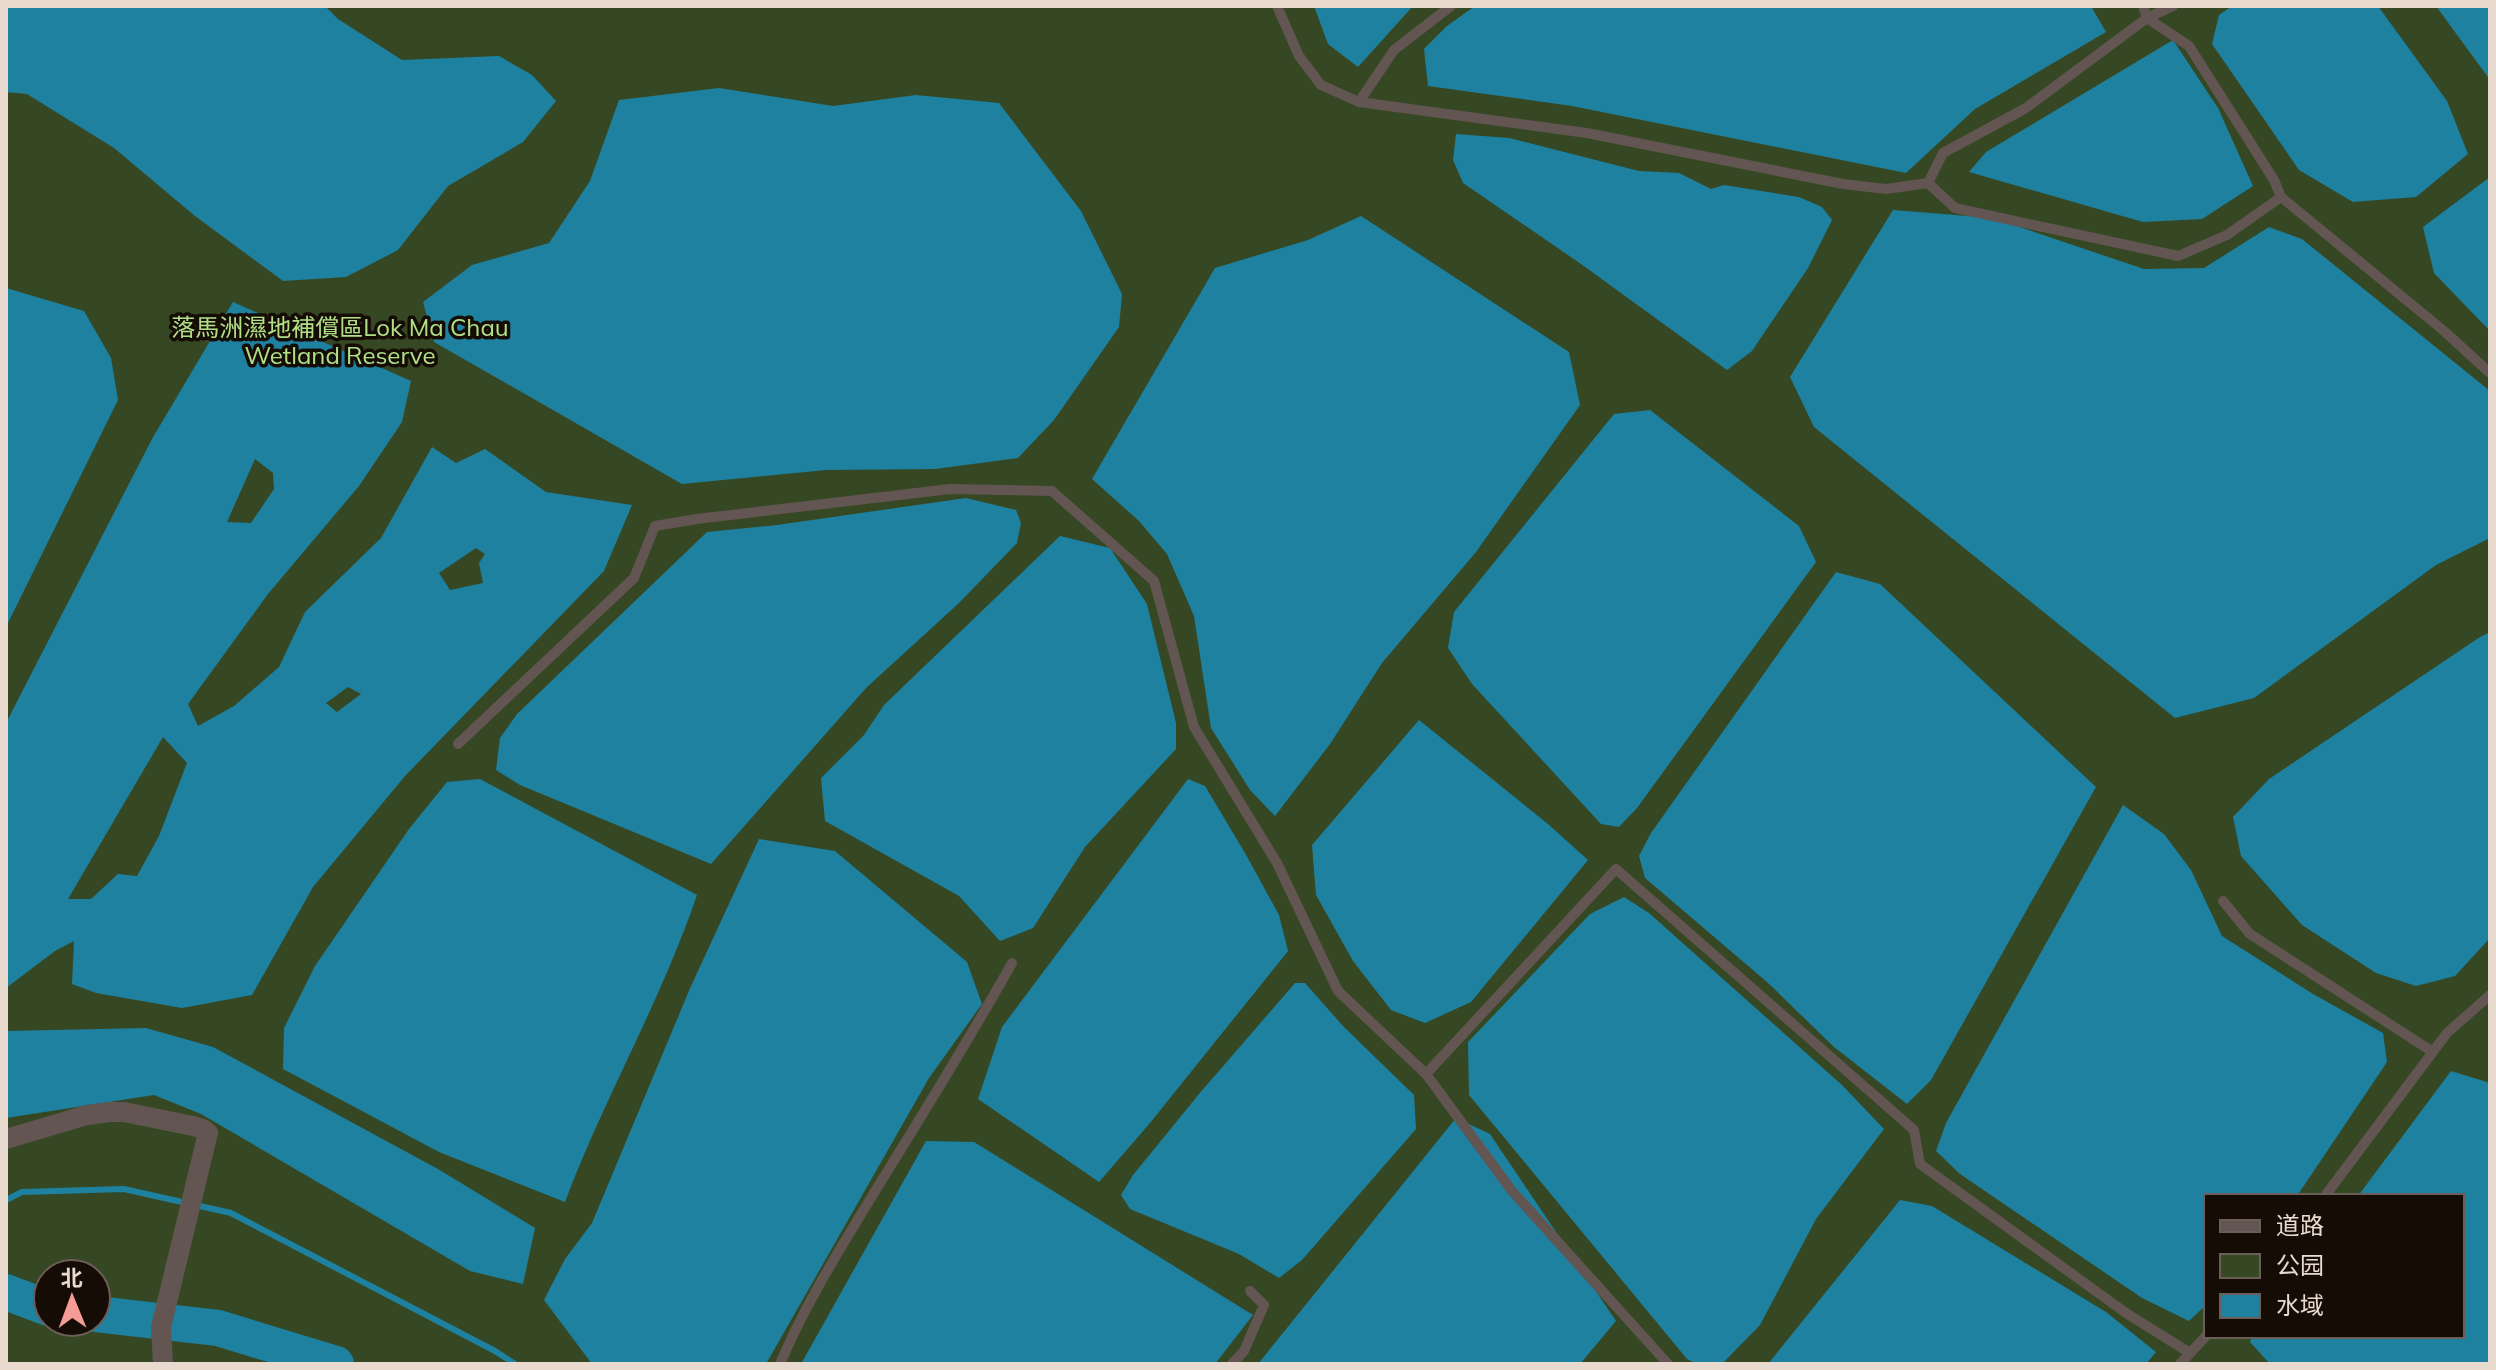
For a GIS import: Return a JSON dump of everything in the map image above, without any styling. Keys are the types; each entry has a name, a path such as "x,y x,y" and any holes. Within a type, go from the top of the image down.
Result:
{"street":[{"path":"6,1139 87,1115 124,1112 203,1129 208,1133 161,1327 163,1364"}],"lane":[{"path":"1277,6 1299,56 1321,85 1359,102 1587,133 1843,184 1886,189 1928,183"},
{"path":"1359,102 1394,50 1451,6"},
{"path":"2143,6 2147,18 2189,46 2274,180 2281,197 2444,331 2490,373"},
{"path":"1928,183 1943,153 2026,108 2147,18 2173,6"},
{"path":"1928,183 1955,208 2178,256 2227,235 2281,197"},
{"path":"458,744 634,578 655,526 950,489 1052,491 1154,581 1194,727 1277,863 1338,991 1426,1074 1512,1191 1668,1364"},
{"path":"1426,1074 1616,869 1914,1130 1920,1164 2126,1313 2190,1353"},
{"path":"2223,901 2250,934 2433,1052"},
{"path":"780,1364 797,1325 824,1277 1012,963"},
{"path":"2326,1194 2447,1033 2490,995"},
{"path":"1232,1364 1244,1351 1264,1305 1250,1291"},
{"path":"2180,1364 2204,1338"}],"green space":[{"name":"落馬洲濕地補償區Lok Ma Chau Wetland Reserve","path":"6,6 2490,6 2490,1364 6,1364"}],"water":[{"path":"6,6 325,6 338,19 402,60 499,56 532,75 556,101 523,142 448,186 398,250 346,277 283,281 195,216 114,148 27,94 6,92"},
{"path":"1314,6 1413,6 1358,67 1328,44"},
{"path":"1475,6 2091,6 2106,32 1975,109 1906,173 1572,106 1428,86 1424,49 1447,26"},
{"path":"2232,6 2378,6 2447,101 2468,154 2416,197 2353,202 2299,170 2212,44 2219,15"},
{"path":"2436,6 2490,6 2490,80"},
{"path":"2173,40 2218,108 2253,186 2202,219 2143,222 1969,172 1986,152"},
{"path":"719,88 833,106 916,95 999,103 1081,211 1122,294 1119,327 1054,420 1018,458 935,469 826,470 682,484 434,342 423,302 472,265 549,243 590,181 619,100"},
{"path":"1456,134 1509,138 1639,171 1679,173 1711,189 1724,185 1799,197 1822,207 1832,220 1808,268 1752,351 1727,370 1463,183 1453,160"},
{"path":"2490,177 2490,331 2434,273 2423,227"},
{"path":"1893,210 1993,218 2144,269 2204,268 2269,227 2302,239 2490,391 2490,538 2436,565 2254,698 2175,718 1814,427 1790,377"},
{"path":"1361,216 1569,352 1580,405 1476,552 1382,663 1330,744 1275,816 1250,790 1211,728 1194,616 1167,554 1139,521 1092,479 1215,268 1308,240"},
{"path":"6,288 84,311 111,358 118,400 6,627"},
{"path":"233,302 411,381 402,422 359,486 268,594 188,704 198,726 234,706 279,667 305,612 381,538 432,447 456,463 485,449 546,492 632,505 604,571 405,776 313,887 252,995 182,1008 96,993 72,984 74,941 55,951 6,988 6,723 152,439","holes":["255,459 273,473 274,489 251,523 227,522","476,548 485,554 479,563 483,583 450,590 439,573","348,687 361,694 337,712 326,703","163,737 187,763 159,836 137,876 118,874 91,899 68,899"]},
{"path":"1650,410 1799,526 1816,562 1637,808 1619,827 1601,824 1472,684 1448,648 1454,612 1614,414"},
{"path":"966,498 1016,510 1021,523 1017,543 959,603 866,688 711,864 520,785 496,770 500,738 517,714 707,532"},
{"path":"1060,536 1110,548 1147,604 1176,723 1176,749 1085,847 1033,928 1000,941 959,896 825,821 821,778 864,735 884,705"},
{"path":"1836,572 1880,584 2096,787 1931,1080 1907,1104 1834,1047 1767,982 1645,878 1639,856 1651,833"},
{"path":"2490,632 2490,938 2455,976 2416,986 2376,973 2302,925 2241,856 2233,817 2269,779"},
{"path":"1419,720 1588,860 1471,1002 1425,1023 1391,1010 1353,961 1316,895 1312,845"},
{"path":"480,779 697,895 667,973 565,1202 439,1152 283,1069 284,1028 315,966 409,829 447,782"},
{"path":"1188,779 1205,786 1245,853 1279,915 1288,951 1099,1182 978,1099 1002,1027"},
{"path":"2123,805 2164,834 2191,870 2222,936 2313,994 2383,1033 2387,1062 2298,1194 2204,1194 2204,1307 2189,1321 2142,1298 1960,1174 1936,1151 1946,1123"},
{"path":"759,839 835,851 967,962 982,1004 929,1078 766,1364 592,1364 544,1300 565,1259 592,1223 691,986"},
{"path":"1624,897 1649,913 1842,1085 1884,1129 1816,1219 1760,1325 1722,1364 1697,1364 1687,1359 1469,1095 1468,1042 1590,914"},
{"path":"1295,983 1305,983 1343,1026 1414,1095 1416,1129 1302,1260 1279,1278 1239,1254 1130,1209 1121,1195 1133,1175 1199,1094"},
{"path":"146,1028 213,1047 438,1169 535,1228 523,1284 470,1271 201,1114 154,1095 6,1118 6,1031"},
{"path":"2451,1071 2490,1083 2490,1364 2270,1364 2250,1342 2251,1338 2464,1338 2464,1194 2359,1194"},
{"path":"1456,1118 1490,1134 1616,1321 1580,1364 1258,1364"},
{"path":"926,1141 974,1142 1253,1315 1215,1364 801,1364"},
{"path":"1900,1200 1932,1206 2106,1312 2156,1352 2146,1364 1768,1364"}],"waterway":[{"path":"6,1200 22,1192 124,1189 231,1213 515,1364"},
{"path":"6,1292 32,1302"},
{"path":"112,1316 218,1328 336,1364"}]}
